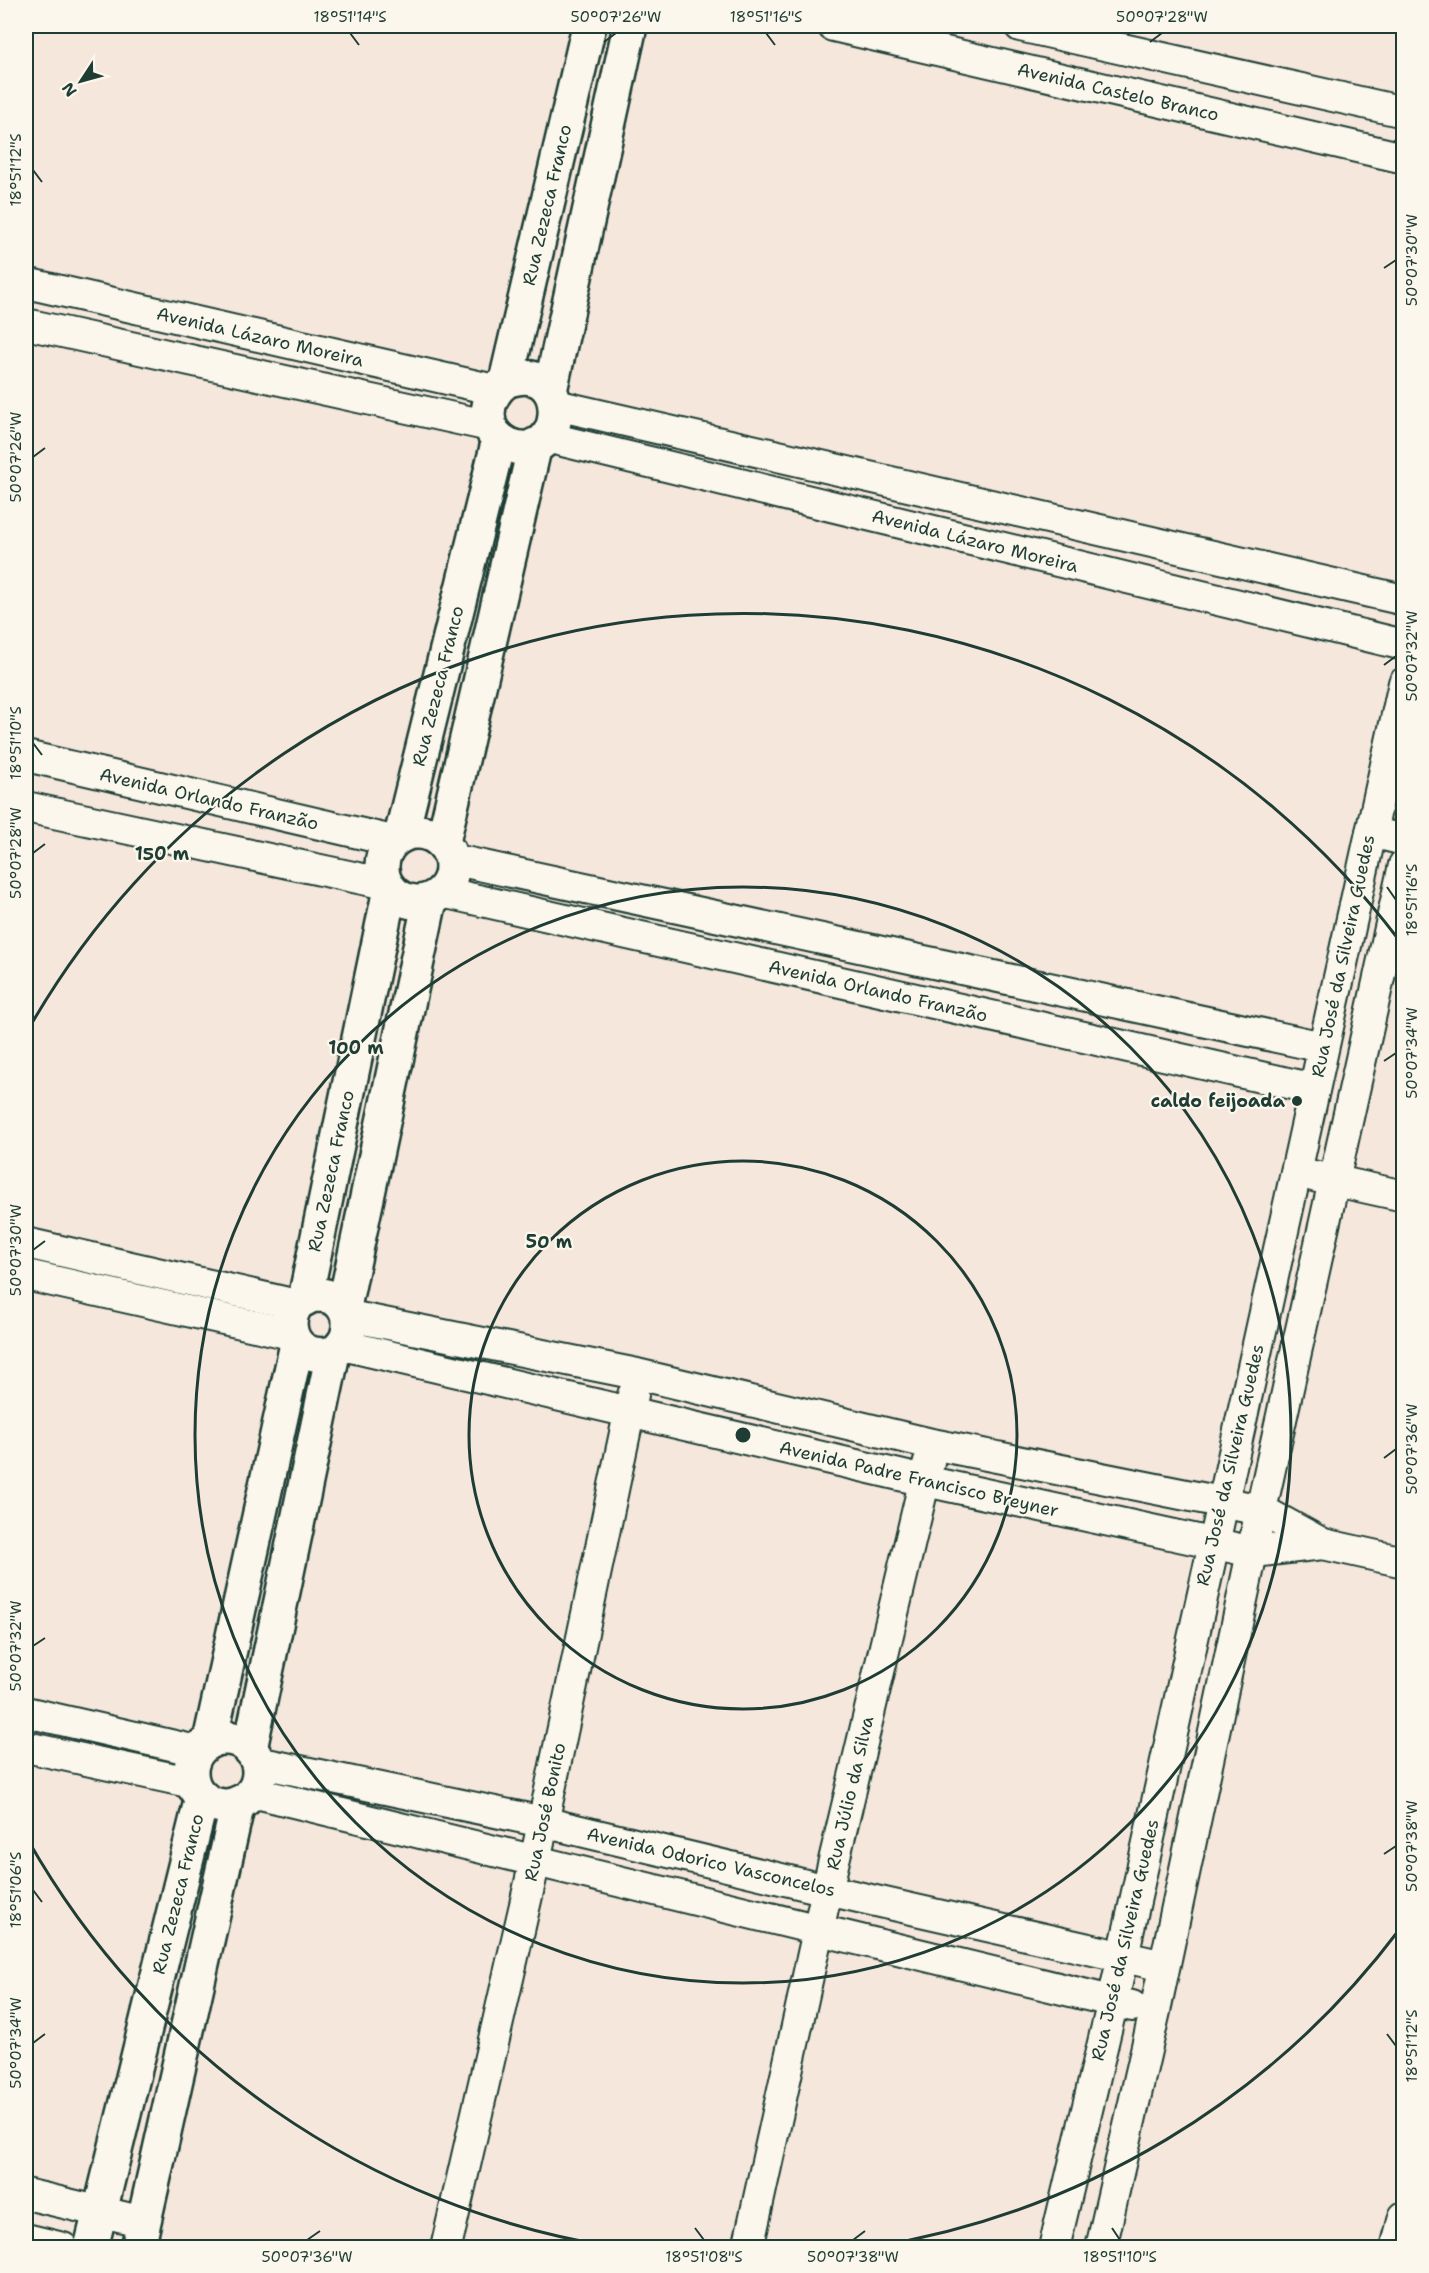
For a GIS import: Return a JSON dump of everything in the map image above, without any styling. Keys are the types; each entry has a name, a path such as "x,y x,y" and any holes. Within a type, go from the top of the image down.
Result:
{"street":[{"name":"Rua Zezeca Franco","path":"91,2247 197,1790 191,1767 204,1746 297,1320 388,887 382,865 386,852 397,838 494,432 487,416 488,407 500,386 589,26"},
{"name":"Rua Zezeca Franco","path":"141,2235 249,1777 342,1330 436,896 450,880 447,851 541,441 555,422 553,398 630,26"},
{"name":"Avenida Castelo Branco","path":"833,26 1404,158"},
{"path":"1020,26 1404,112"},
{"name":"Avenida Lázaro Moreira","path":"26,283 500,386 517,378 529,378 540,383 553,398 1404,600"},
{"path":"71,333 80,295"},
{"name":"Avenida Lázaro Moreira","path":"26,324 494,432 513,446 541,441 1404,645"},
{"name":"Rua José da Silveira Guedes","path":"1054,2247 1113,2001 1212,1543 1404,683"},
{"name":"Avenida Orlando Franzão","path":"26,756 397,838 411,832 423,832 433,836 447,851 1323,1047"},
{"name":"Avenida Orlando Franzão","path":"26,807 388,887 405,900 422,902 436,896 1314,1089"},
{"path":"1371,832 1404,840"},
{"name":"Rua José da Silveira Guedes","path":"1101,2247 1155,2011 1332,1181 1404,865"},
{"path":"1296,1173 1404,1197"},
{"name":"Avenida Padre Francisco Breyner","path":"26,1242 297,1320"},
{"name":"Avenida Padre Francisco Breyner","path":"26,1275 297,1320"},
{"name":"Avenida Padre Francisco Breyner","path":"297,1320 315,1295 326,1295 336,1299 342,1330"},
{"name":"Avenida Padre Francisco Breyner","path":"297,1320 309,1353 317,1355 342,1330"},
{"name":"Avenida Padre Francisco Breyner","path":"342,1330 637,1374 932,1444 1261,1510 1323,1544 1404,1562"},
{"name":"Avenida Padre Francisco Breyner","path":"342,1330 629,1413 925,1481 1253,1552 1323,1544"},
{"name":"Rua José Bonito","path":"447,2247 535,1861 637,1374"},
{"name":"Rua Júlio da Silva","path":"748,2247 827,1890 932,1444"},
{"name":"Avenida Odorico Vasconcelos","path":"26,1712 204,1746 231,1738 249,1777 535,1861 1155,2011"},
{"name":"Avenida Odorico Vasconcelos","path":"26,1747 197,1790 219,1805 249,1777"},
{"name":"Avenida Odorico Vasconcelos","path":"249,1777 543,1821 827,1890 1164,1965"},
{"path":"26,2194 100,2211 141,2235"},
{"path":"1396,2247 1404,2217"},
{"path":"26,2239 63,2247"}],"place":[{"name":"caldo feijoada","path":"1297,1101"}]}
